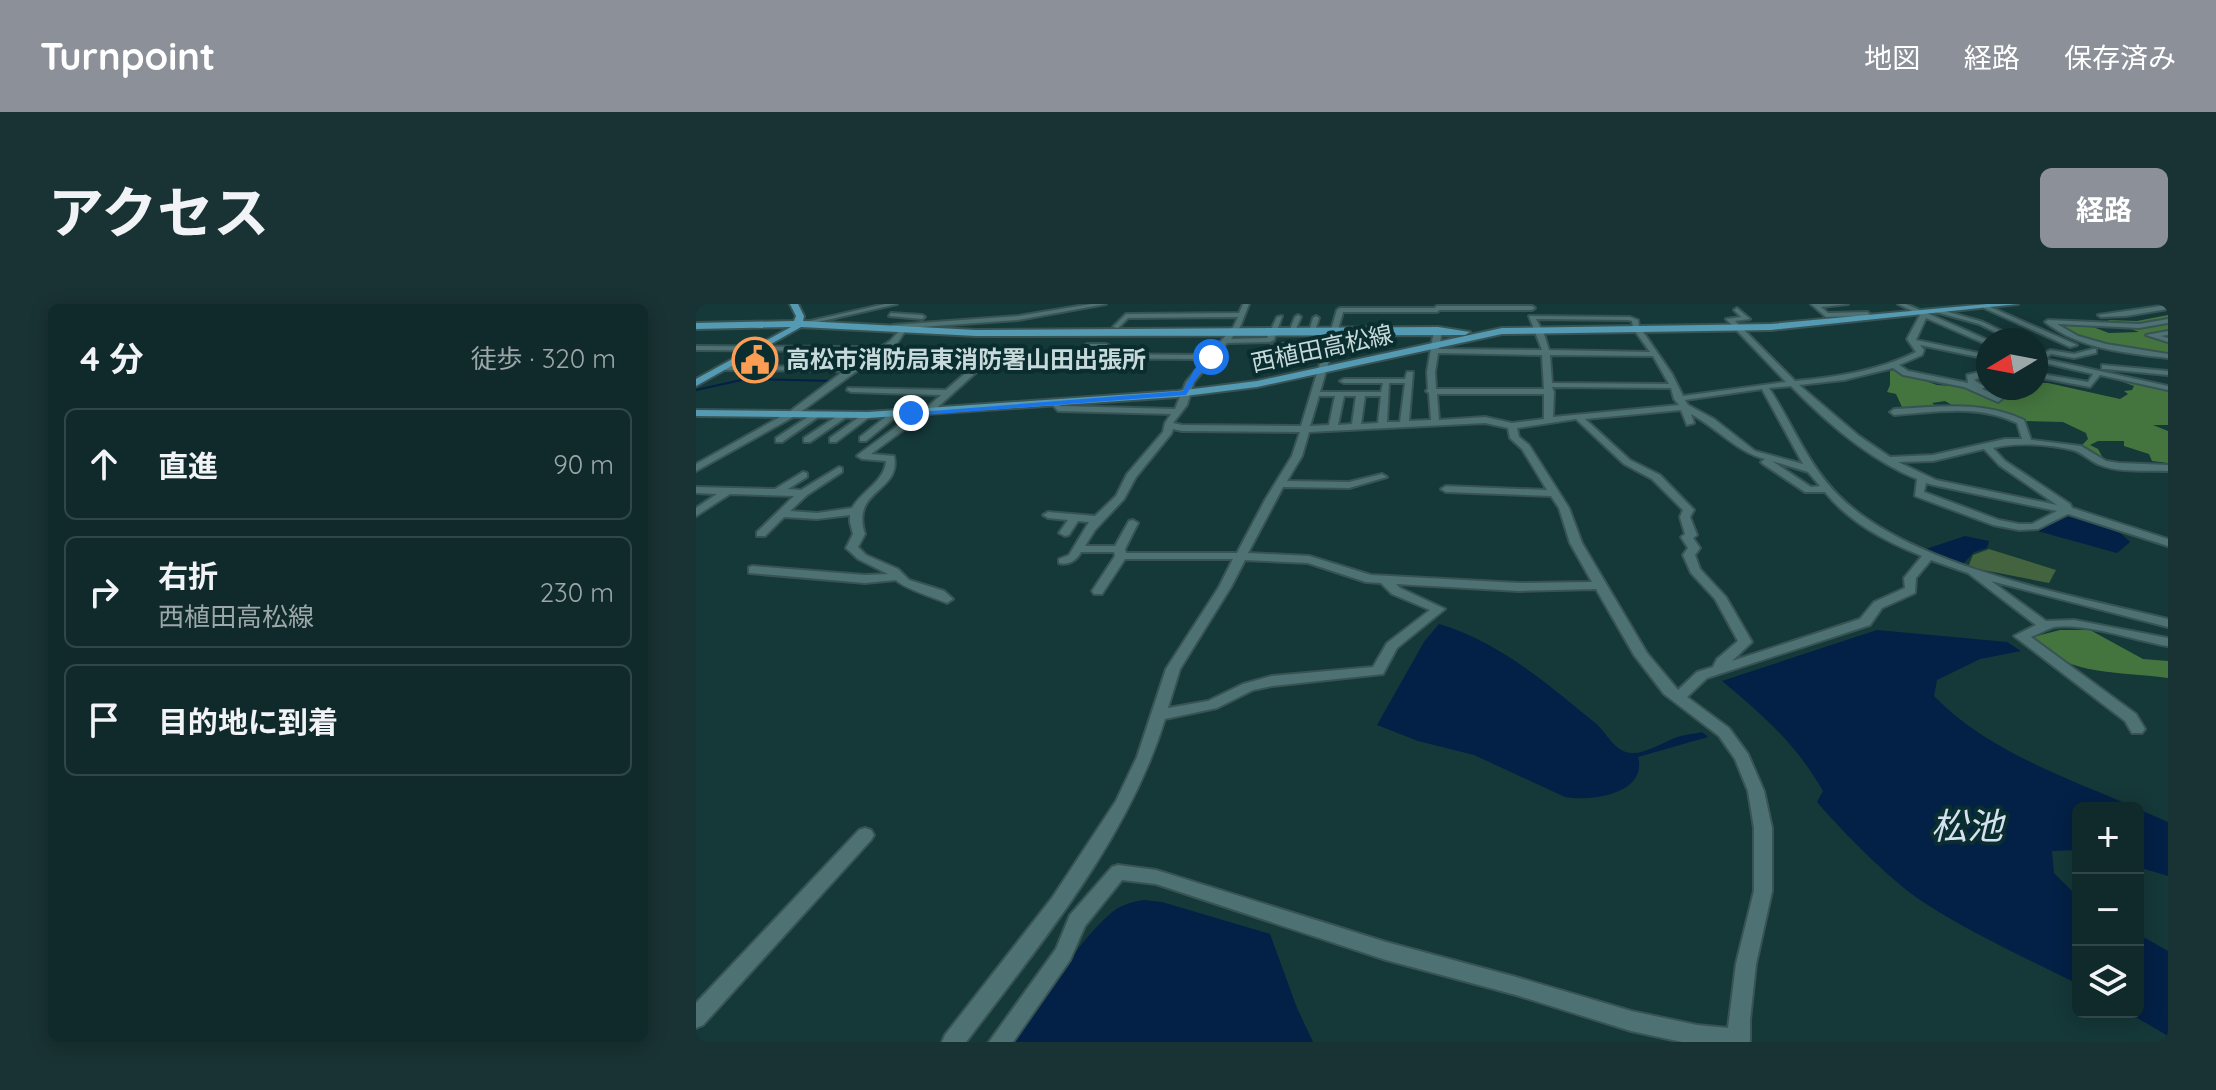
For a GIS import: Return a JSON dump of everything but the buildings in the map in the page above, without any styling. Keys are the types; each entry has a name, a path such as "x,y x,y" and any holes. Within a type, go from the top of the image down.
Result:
{"main road":[{"path":"696,383 800,324 794,304"},
{"name":"西植田高松線","path":"696,413 842,416 924,413 1186,393 1257,384 1476,336 1538,329 1739,328 2014,304"},
{"name":"西植田高松線","path":"696,326 800,324 901,331 1311,331 1331,338 1438,330 1476,336"}],"street":[{"path":"853,304 861,311"},
{"path":"800,324 894,304"},
{"path":"1048,315 1058,304"},
{"path":"877,329 1048,315 1103,304"},
{"path":"1063,561 1079,549 1120,497 1131,476 1179,412 1197,372 1242,320 1240,315 1246,304"},
{"path":"1815,305 1843,304 1870,316"},
{"path":"2141,304 2168,314"},
{"path":"1153,327 1170,305"},
{"path":"1171,327 1187,305"},
{"path":"1200,316 1206,305"},
{"path":"1220,316 1225,305"},
{"path":"1815,305 1826,315 1870,316"},
{"path":"1134,327 1150,306"},
{"path":"1904,306 1992,328"},
{"path":"1904,306 1927,313 1976,337"},
{"path":"1986,307 2046,336 2090,350 2168,359"},
{"path":"2076,315 2126,314 2168,307"},
{"path":"953,1042 1087,864 1123,804 1145,757 1173,669 1242,556 1297,456 1340,310 1532,310 1635,320 1673,386 1690,423"},
{"path":"1532,310 1549,361 1552,402 1548,421"},
{"path":"1737,310 1747,319 1729,319 1791,383 1887,460 1922,479 2067,510 2168,543"},
{"path":"1071,311 1080,317 1095,315"},
{"path":"1169,428 1306,429 1435,420 1485,420 1512,426 1681,403 1764,386 1870,374 1895,366 1919,353 1912,335 1927,313"},
{"path":"891,315 935,318 922,324"},
{"path":"1116,327 1126,316 1240,315"},
{"path":"1225,341 1270,340 1280,317"},
{"path":"1291,331 1298,317"},
{"path":"1311,331 1316,318"},
{"path":"2090,350 2048,322 2139,326 2168,321"},
{"path":"1435,420 1430,391 1438,330"},
{"path":"696,468 792,414 898,339 901,331"},
{"path":"2168,333 2150,335 2168,340"},
{"path":"2071,336 2113,349 2168,359"},
{"path":"1292,346 1331,338"},
{"path":"1914,342 1976,355"},
{"path":"917,358 934,346"},
{"path":"1078,356 1087,346 1106,346"},
{"path":"1436,347 1654,354"},
{"path":"696,348 862,349"},
{"path":"2050,352 2074,356 2090,350"},
{"path":"870,358 941,355 1211,357"},
{"path":"895,577 894,572 862,557 852,548 859,534 855,523 862,501 884,479 892,464 891,458 862,456 924,413 989,356"},
{"path":"2048,362 2168,388"},
{"path":"1895,366 1921,378 1976,389"},
{"path":"2048,371 2094,366 2168,373"},
{"path":"724,368 852,369"},
{"path":"2048,376 2093,388 2097,374"},
{"path":"1344,381 1386,381 1410,377 1404,423"},
{"path":"1382,424 1386,381"},
{"path":"1430,391 1673,386"},
{"path":"1764,386 1776,402 1793,441 1828,489 1842,505 1866,523 1920,552 1965,568 2168,623"},
{"path":"851,390 947,393"},
{"path":"1314,394 1384,394"},
{"path":"1333,426 1340,394"},
{"path":"1356,424 1361,394"},
{"path":"1111,410 1122,398"},
{"path":"1980,407 1996,400"},
{"path":"1055,403 1058,408 1179,412"},
{"path":"1681,403 1809,490 1828,489"},
{"path":"1894,412 1952,406 1980,407 2021,422 2027,442"},
{"path":"863,439 895,414"},
{"path":"779,440 817,415"},
{"path":"833,440 868,415"},
{"path":"807,440 842,416"},
{"path":"1578,417 1627,462 1656,477 1689,510 1685,517 1691,535 1687,537 1694,548 1689,555 1695,570 1720,597 1745,642 1722,662 1719,669"},
{"path":"1000,1042 1063,954 1077,921 1118,872 1156,877 1386,951 1631,1021 1739,1041 1746,964 1763,891 1763,828 1756,791 1742,758 1724,732 1669,691 1641,655 1576,543 1564,508 1526,447 1515,438 1512,426"},
{"path":"1887,460 1933,458 2005,442 2027,442 2078,448 2103,463 2168,468"},
{"path":"1987,447 2002,463 2060,501 2067,510"},
{"path":"1759,457 1814,470"},
{"path":"761,534 803,493 839,470"},
{"path":"778,492 803,475"},
{"path":"1279,484 1349,485 1382,477"},
{"path":"1922,479 1919,494 2009,526 2034,527 2067,510"},
{"path":"1446,489 1488,486 1554,493"},
{"path":"696,490 803,493"},
{"path":"696,513 728,491"},
{"path":"782,514 817,516 858,511"},
{"path":"1049,518 1099,520"},
{"path":"1065,533 1075,518"},
{"path":"1098,591 1133,523"},
{"path":"1079,549 1309,560 1370,579 1519,587 1599,585"},
{"path":"1679,697 1702,675 1865,622 1878,605 1911,590 1910,578 1927,557"},
{"path":"1965,568 2045,626"},
{"path":"753,570 865,579 895,577 947,599"},
{"path":"1157,715 1212,705 1248,687 1272,681 1378,671 1392,646 1439,609 1396,591 1384,579"},
{"path":"2137,729 2131,718 2021,636 2035,634 2045,626 2066,624 2168,642"},
{"path":"696,1018 865,835"}],"green space":[{"path":"2168,315 2168,355 2093,342 2052,323 2085,324 2109,333 2139,332 2107,320 2137,321"},
{"path":"1890,371 1937,385 1965,387 1976,391 1976,400 2048,400 2048,383 2120,399 2128,394 2124,391 2132,390 2134,386 2112,378 2168,389 2168,425 2153,425 2168,431 2168,463 2152,461 2149,454 2124,446 2124,441 2098,441 2090,445 2098,449 2104,460 2081,446 2088,439 2086,433 2063,422 2024,421 2001,412 1957,408 1945,401 1932,403 1937,407 1911,411 1902,407 1896,394 1887,392"},
{"path":"1989,549 2056,570 2049,583 1968,567 1973,555"},
{"path":"2060,630 2090,630 2143,659 2168,661 2168,678 2078,666 2045,651 2029,638"}],"water":[{"path":"2061,514 2098,522 2117,531 2130,542 2117,553 2034,530"},
{"path":"1965,536 1989,541 1987,548 1974,552 1963,564 1923,550"},
{"path":"1439,624 1482,642 1522,666 1594,722 1625,752 1641,752 1702,732 1708,737 1638,757 1639,769 1635,779 1626,787 1603,796 1576,798 1565,797 1474,755 1418,741 1377,725 1424,642"},
{"name":"松池","path":"1877,630 2007,642 2021,651 1980,659 1937,680 1934,696 1955,715 2003,748 2122,802 2072,802 2072,850 2052,851 2054,873 2072,891 2072,981 1958,923 1893,879 1817,802 1823,791 1790,745 1722,681"},
{"path":"2144,812 2168,822 2168,876 2144,869"},
{"path":"1144,900 1162,902 1270,934 1313,1042 1014,1042 1096,927 1118,908"},
{"path":"2144,937 2168,951 2168,1036 2137,1018 2144,1018"}],"waterway":[{"path":"696,390 746,379 834,381"}],"place":[{"name":"高松市消防局東消防署山田出張所","path":"755,360"}],"route":[{"path":"911,413 1186,393 1190,382 1211,357"}]}
